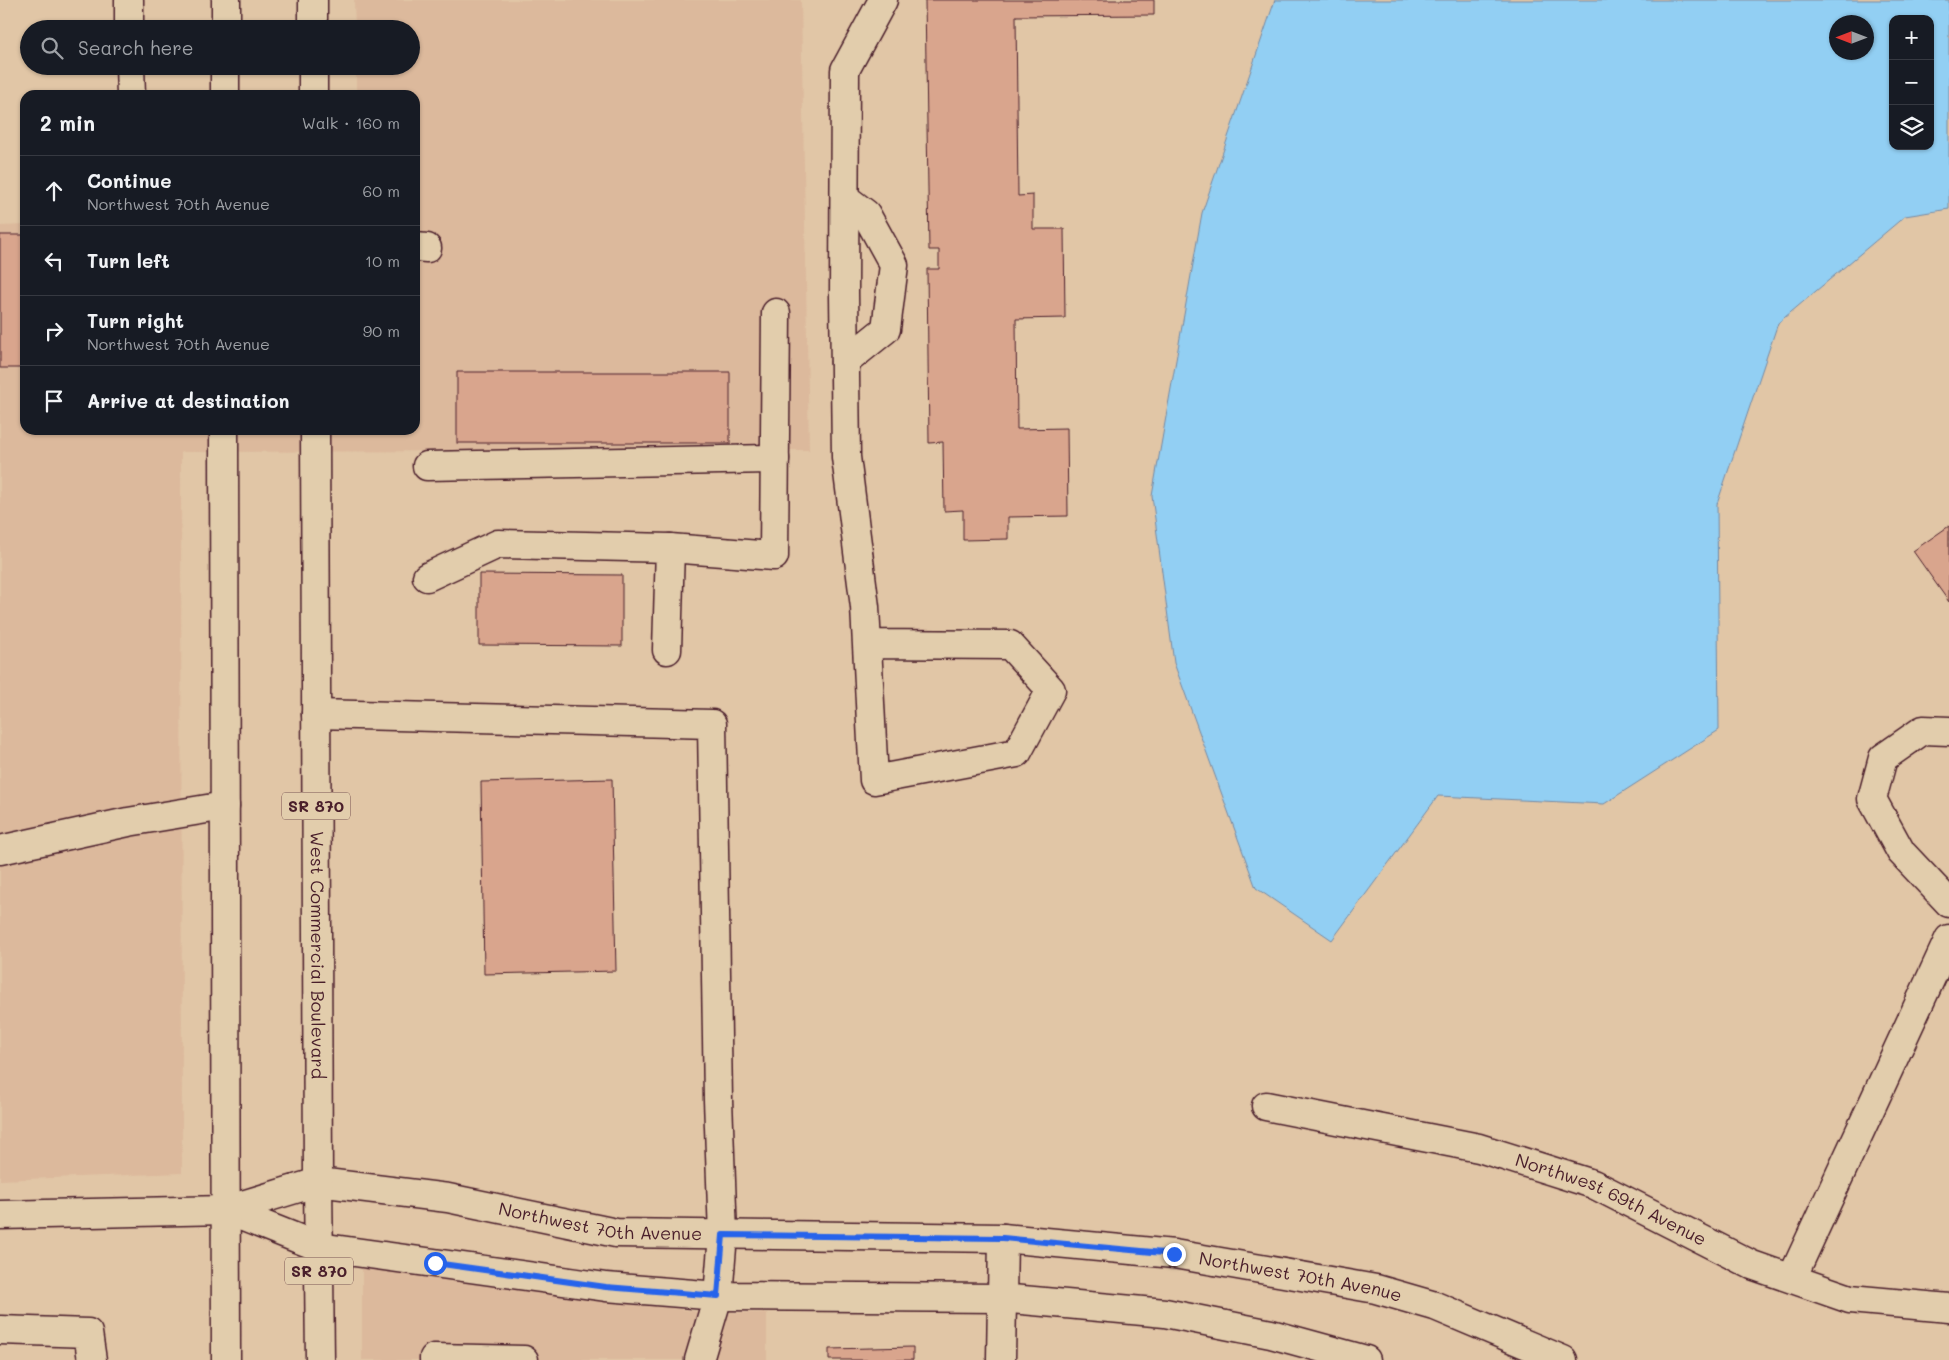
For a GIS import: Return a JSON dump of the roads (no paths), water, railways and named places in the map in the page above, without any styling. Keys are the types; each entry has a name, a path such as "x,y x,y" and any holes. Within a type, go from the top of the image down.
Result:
{"main road":[{"path":"129,0 130,20"},
{"path":"226,0 226,20"},
{"path":"313,0 313,20"},
{"path":"867,644 1010,645 1051,690 1017,753 874,780 865,607 846,457 845,70 883,0"},
{"path":"130,75 131,90"},
{"path":"225,75 225,90"},
{"path":"313,75 313,90"},
{"path":"845,198 866,214 894,265 886,329 845,362"},
{"path":"427,577 498,544 670,548 774,556 776,314"},
{"path":"224,435 226,1360"},
{"name":"West Commercial Boulevard","path":"315,435 320,1360"},
{"path":"427,466 775,459"},
{"path":"667,650 670,548"},
{"path":"316,714 712,724 718,1091 723,1235 718,1296 699,1360"},
{"path":"1949,731 1923,730 1883,758 1872,799 1901,852 1949,903"},
{"path":"0,850 128,822 225,806"},
{"path":"1792,1278 1949,940"},
{"name":"Northwest 69th Avenue","path":"1266,1106 1479,1148 1593,1184 1752,1265 1850,1299 1949,1308"},
{"name":"Northwest 70th Avenue","path":"0,1215 226,1210 318,1182 448,1198 616,1233 1003,1238 1174,1254 1376,1289 1435,1306 1563,1360"},
{"name":"Northwest 70th Avenue","path":"226,1210 319,1248 606,1287 718,1296 1001,1298 1165,1313 1270,1334 1366,1360"},
{"path":"1001,1360 1003,1238"},
{"path":"0,1330 88,1333 92,1360"},
{"path":"434,1360 434,1358 524,1360"}],"water":[{"path":"1275,0 1949,0 1949,209 1905,216 1778,323 1717,504 1719,730 1604,804 1438,796 1332,940 1256,888 1174,663 1152,496 1202,213"}]}
